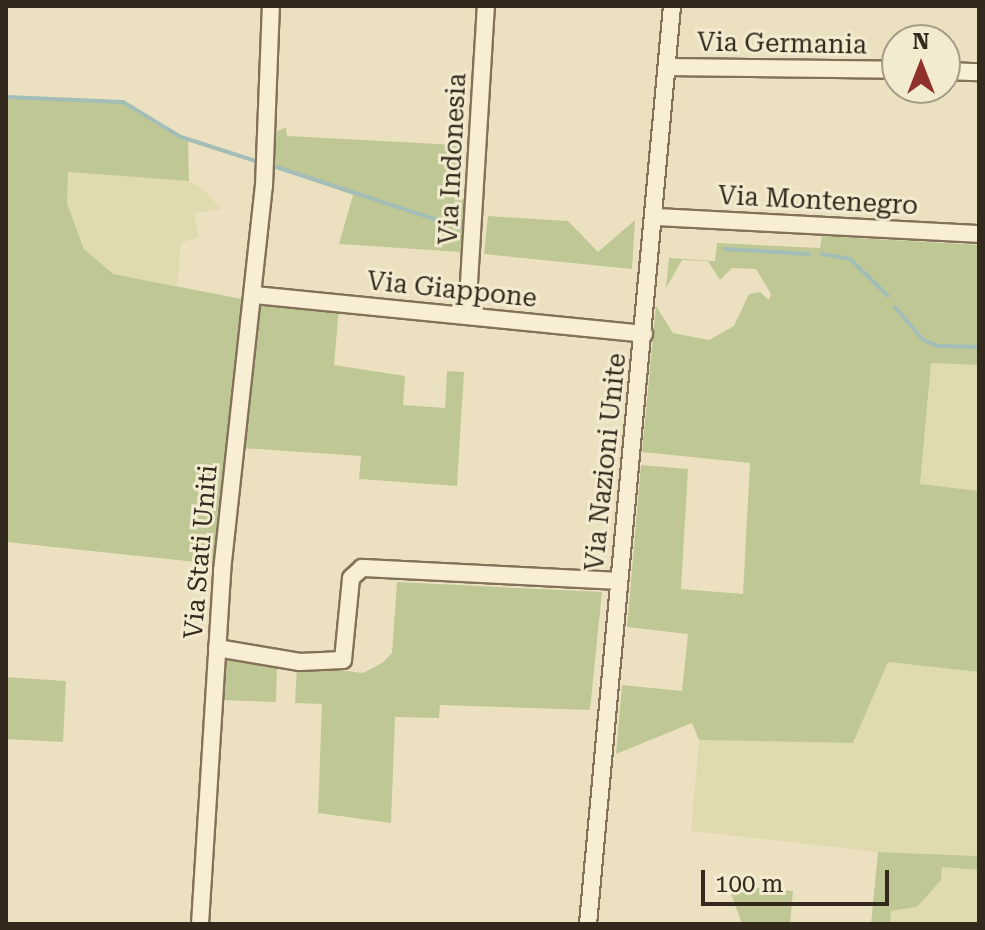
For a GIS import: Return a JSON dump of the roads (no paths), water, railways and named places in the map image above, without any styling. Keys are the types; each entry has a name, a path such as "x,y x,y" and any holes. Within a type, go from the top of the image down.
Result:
{"street":[{"name":"Via Stati Uniti","path":"200,924 217,648 233,458 255,295 264,186 271,6"},
{"name":"Via Indonesia","path":"467,315 486,6"},
{"name":"Via Nazioni Unite","path":"588,924 672,6"},
{"name":"Via Germania","path":"667,67 881,70"},
{"name":"Via Montenegro","path":"655,217 979,234"},
{"name":"Via Giappone","path":"255,295 644,334"},
{"path":"217,648 300,662 343,660 351,578 362,568 617,581"}],"waterway":[{"path":"6,97 123,102 181,137 262,163"},
{"path":"270,165 462,228"},
{"path":"725,249 809,254"},
{"path":"822,254 850,259 888,296"},
{"path":"895,307 922,339 937,346 979,347"}]}
